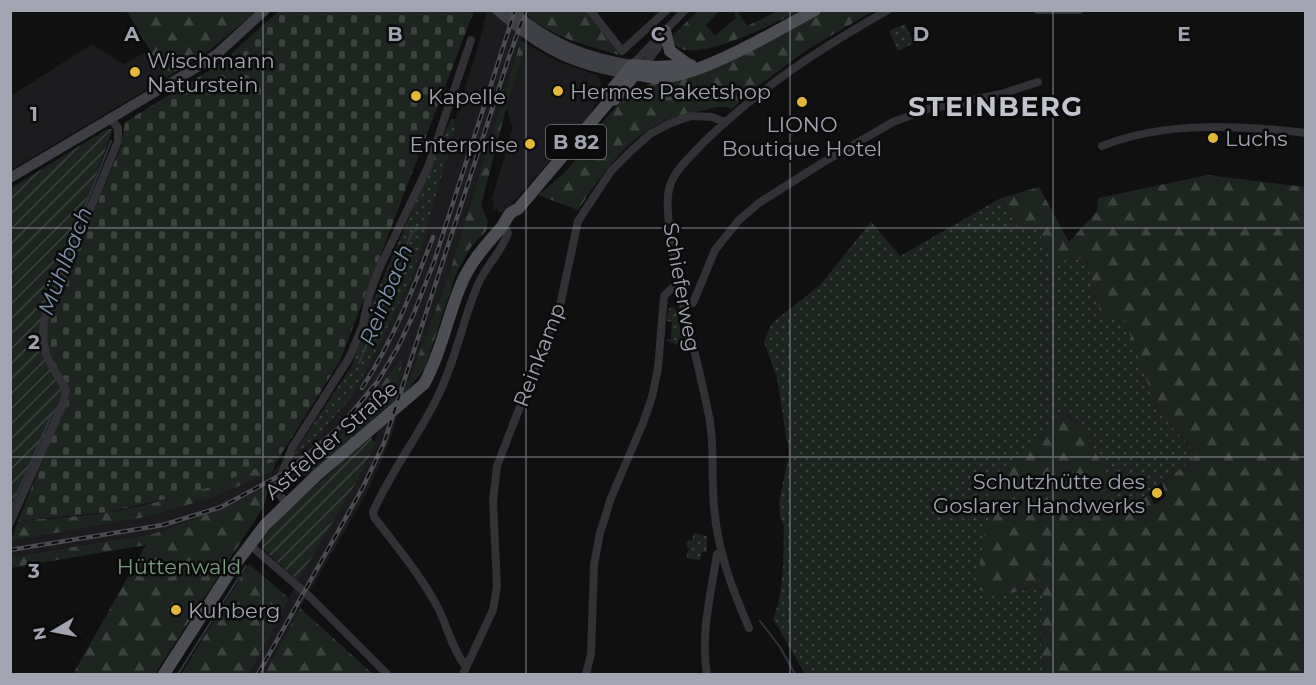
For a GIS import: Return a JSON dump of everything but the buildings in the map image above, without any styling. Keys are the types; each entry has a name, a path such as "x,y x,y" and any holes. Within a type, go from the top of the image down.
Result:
{"main road":[{"path":"10,178 217,54 265,10"},
{"path":"497,10 523,33 552,51 585,64 634,70 705,65"},
{"path":"511,10 536,32 568,49 606,60 653,78 689,72 815,10"},
{"path":"665,31 670,51 689,65"},
{"name":"Astfelder Straße","path":"164,675 249,544 286,503 424,384 434,366 459,288 467,271 503,226 513,221 518,209 610,100 615,99 634,70"}],"street":[{"path":"590,10 620,50 624,51 667,10"},
{"name":"Astfelder Straße","path":"634,70 657,49 665,31 685,10"},
{"name":"Schieferweg","path":"749,628 733,590 722,552 714,504 712,435 678,282 669,224 669,189 678,170 725,122 782,75 819,50 888,10"},
{"path":"1038,10 1079,10"},
{"path":"286,503 277,491 286,458 349,358 363,325 369,296 379,269 428,168 471,40"},
{"path":"683,306 693,303 715,250 740,220 759,204 822,163 893,123 928,109 1001,94 1038,82"},
{"name":"Reinkamp","path":"464,671 492,610 497,586 493,501 497,466 561,301 578,220 611,171 650,134 691,116 712,117 725,122"},
{"path":"10,523 63,404 66,390 47,360 42,340 44,321 118,141 118,128 111,119"},
{"path":"1102,146 1129,136 1166,130 1260,129 1305,133"},
{"path":"464,671 438,609 417,572 374,517 373,512 436,401 447,377 477,288 485,270 506,239 508,233 503,226"},
{"path":"586,675 591,654 594,565 600,533 611,498 639,434 652,397 658,368 664,296 678,282"},
{"path":"249,544 309,596 387,675"},
{"path":"707,675 704,659 707,620 717,554 722,552"}],"shaded area":[{"path":"487,11 530,11 449,274 409,380 389,443 368,491 300,608 265,674 248,674 298,581 360,476 388,408 402,359 337,440 271,486 226,507 153,534 11,557 11,541 151,516 211,498 273,471 317,436 351,398 455,129 455,119"},
{"path":"92,44 123,64 150,50 166,78 11,170 11,96"},
{"path":"526,44 559,62 594,74 599,78 603,90 589,116 509,207 500,213 494,209 492,198 513,127 506,109"}],"green space":[{"path":"127,11 257,11 207,52 166,78"},
{"path":"279,11 474,11 340,361 275,464 272,462 210,487 109,512 18,521 65,405 48,360 45,323 121,147 125,122 218,65"},
{"path":"530,11 588,11 619,55 549,30 528,16"},
{"path":"698,11 719,11 706,25 715,36 736,18 734,13 737,11 747,26 778,11 799,11 730,42 690,51 677,47 673,35"},
{"path":"822,11 873,11 805,51 732,109 716,107 679,116 643,133 602,175 578,210 538,195 573,163 602,123 628,95 638,88 723,62"},
{"path":"905,24 914,43 898,51 889,31"},
{"path":"521,40 526,44 481,205 488,221 486,231 470,248 455,276 425,368 406,392 316,468 288,487 283,484 286,476 337,440 403,357 398,381 406,384 409,380 449,274"},
{"path":"451,119 455,119 455,129 413,274 351,398 317,436 291,458 353,364 363,325"},
{"path":"107,129 113,129 42,322 41,341 65,390 62,404 11,507 11,188"},
{"path":"1208,175 1305,187 1305,674 1044,674 1041,634 1043,597 1040,583 1002,594 977,589 983,542 990,511 1001,482 1009,469 1065,414 1083,429 1104,469 1109,502 1124,515 1148,494 1155,505 1166,496 1162,483 1198,455 1159,413 1123,316 1101,316 1086,258 1051,262 1037,227 1018,227 1001,198 1039,187 1069,242 1097,211 1098,198"},
{"path":"1001,198 1018,227 1036,227 1086,258 1101,316 1123,315 1159,413 1198,455 1138,501 1124,515 1109,502 1104,469 1083,429 1066,414 1025,451 1009,469 989,516 1020,591 1040,583 1042,588 1041,638 1044,674 805,674 773,619 780,596 783,561 784,526 780,517 779,502 789,454 777,378 764,341 772,323 820,285 871,222 900,256"},
{"path":"673,307 676,310 685,348 665,340 671,339 672,322 666,321 669,308"},
{"path":"369,435 375,443 360,476 298,581 262,548 262,540 280,516 328,475"},
{"path":"272,462 275,464 273,471 211,498 151,516 11,541 18,521 99,514 131,508 212,485"},
{"name":"Hüttenwald","path":"271,484 262,509 155,674 73,674 146,545 11,568 11,557 153,534 226,507"},
{"path":"694,533 707,536 707,552 702,552 700,560 686,558 689,548 687,547 688,540 692,540"},
{"name":"Hüttenwald","path":"249,564 289,598 249,674 181,674"},
{"path":"300,608 373,674 265,674"}],"waterway":[{"name":"Mühlbach","path":"43,314 111,141"},
{"name":"Reinbach","path":"359,363 411,234 417,229"},
{"name":"Mühlbach","path":"40,334 41,322"},
{"name":"Mühlbach","path":"10,511 51,416 58,407"},
{"path":"178,674 246,566"},
{"name":"Reinbach","path":"760,621 780,647 795,674"}],"railway":[{"path":"10,550 163,525 221,507 288,471 339,428 378,381 414,313 434,262 515,10"},
{"path":"258,674 363,487 384,443 526,10"},
{"path":"362,388 393,333 433,237"}],"place":[{"name":"Wischmann Naturstein","path":"135,72"},
{"name":"Hermes Paketshop","path":"558,91"},
{"name":"Kapelle","path":"416,96"},
{"name":"LIONO Boutique Hotel","path":"802,102"},
{"name":"Luchs","path":"1213,138"},
{"name":"Enterprise","path":"530,144"},
{"name":"Schutzhütte des Goslarer Handwerks","path":"1157,493"},
{"name":"Kuhberg","path":"176,610"}],"district":[{"name":"STEINBERG","path":"996,106"}]}
